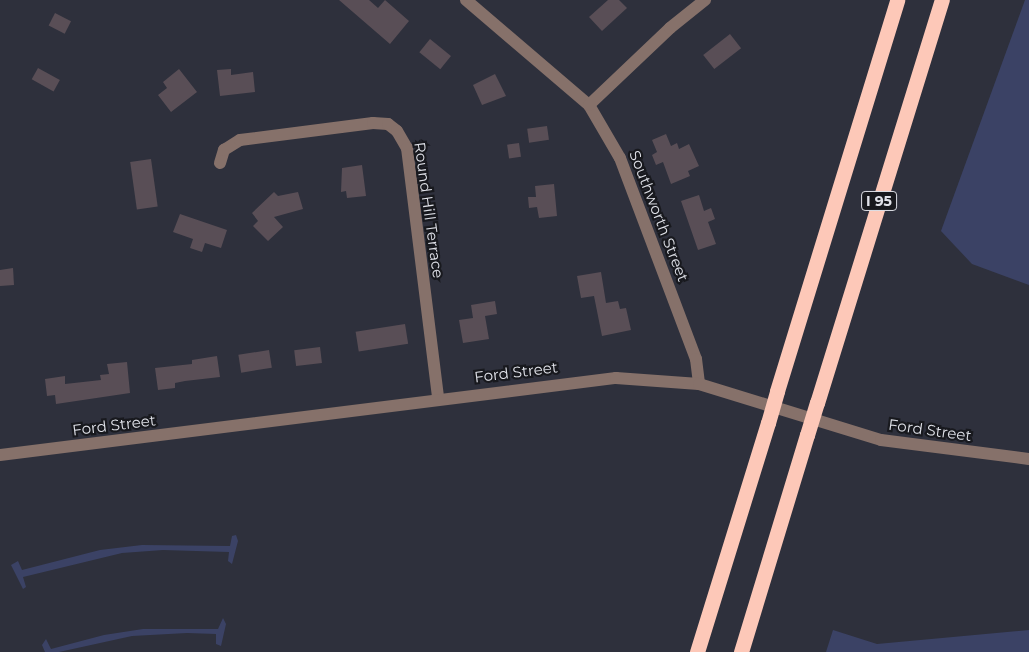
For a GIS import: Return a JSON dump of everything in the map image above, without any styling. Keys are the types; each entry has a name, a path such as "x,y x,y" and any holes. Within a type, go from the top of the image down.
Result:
{"highway":[{"name":"I 95","path":"697,652 897,0"},
{"name":"I 95","path":"741,652 942,0"}],"street":[{"name":"Southworth Street","path":"466,0 589,105 620,158 696,359 699,384"},
{"path":"589,105 670,28 704,0"},
{"name":"Round Hill Terrace","path":"220,163 224,150 240,140 373,122 388,124 397,131 407,148 438,398"},
{"name":"Ford Street","path":"0,454 136,440 438,398 616,378 699,384 881,440 1029,459"}],"shaded area":[{"path":"1025,0 1029,0 1029,285 972,264 941,231"},
{"path":"236,535 238,541 232,564 228,561 229,552 163,550 122,553 23,577 26,587 23,589 11,565 18,561 22,570 100,550 142,545 230,546 232,536"},
{"path":"223,618 226,624 221,646 216,644 216,634 187,633 132,636 59,652 45,652 42,645 46,639 51,649 104,635 143,629 218,629"},
{"path":"833,630 877,644 1029,630 1029,652 826,652"}],"building":[{"path":"339,0 369,0 378,8 385,0 409,21 390,44"},
{"path":"608,0 619,0 627,8 602,31 589,17"},
{"path":"55,13 71,21 65,34 49,25"},
{"path":"730,34 741,48 714,69 703,55"},
{"path":"430,39 451,56 440,69 419,52"},
{"path":"38,68 60,80 54,91 32,79"},
{"path":"179,69 197,92 171,112 158,95 167,88 163,82"},
{"path":"231,69 231,75 253,72 255,92 220,96 217,70"},
{"path":"495,74 506,96 482,105 473,85"},
{"path":"547,126 549,140 529,143 527,129"},
{"path":"666,134 671,146 677,143 679,149 689,144 699,166 688,171 690,176 671,184 663,162 656,165 652,155 657,152 652,140"},
{"path":"519,143 521,157 509,159 507,145"},
{"path":"151,159 158,207 137,209 130,162"},
{"path":"362,165 366,196 347,198 346,191 341,192 342,168"},
{"path":"554,184 557,216 539,218 537,207 529,208 528,197 536,197 535,186"},
{"path":"274,192 278,196 298,192 303,209 274,217 283,227 268,241 253,226 258,221 252,213"},
{"path":"699,195 704,211 711,208 715,219 708,222 716,244 698,250 681,201"},
{"path":"180,214 227,230 221,248 205,243 202,252 190,248 193,239 173,232"},
{"path":"13,268 14,285 0,286 0,270"},
{"path":"601,272 606,303 618,301 620,309 626,308 631,330 602,336 594,296 581,298 577,276"},
{"path":"495,301 497,314 485,316 489,339 463,343 459,320 473,318 471,305"},
{"path":"405,324 408,344 359,352 356,332"},
{"path":"320,347 322,363 296,366 294,350"},
{"path":"269,350 272,368 241,373 238,355"},
{"path":"217,356 220,377 175,383 175,388 158,390 155,368 192,364 192,360"},
{"path":"127,362 130,393 56,404 55,395 47,396 45,379 65,376 65,384 101,380 100,375 109,374 107,364"}]}
